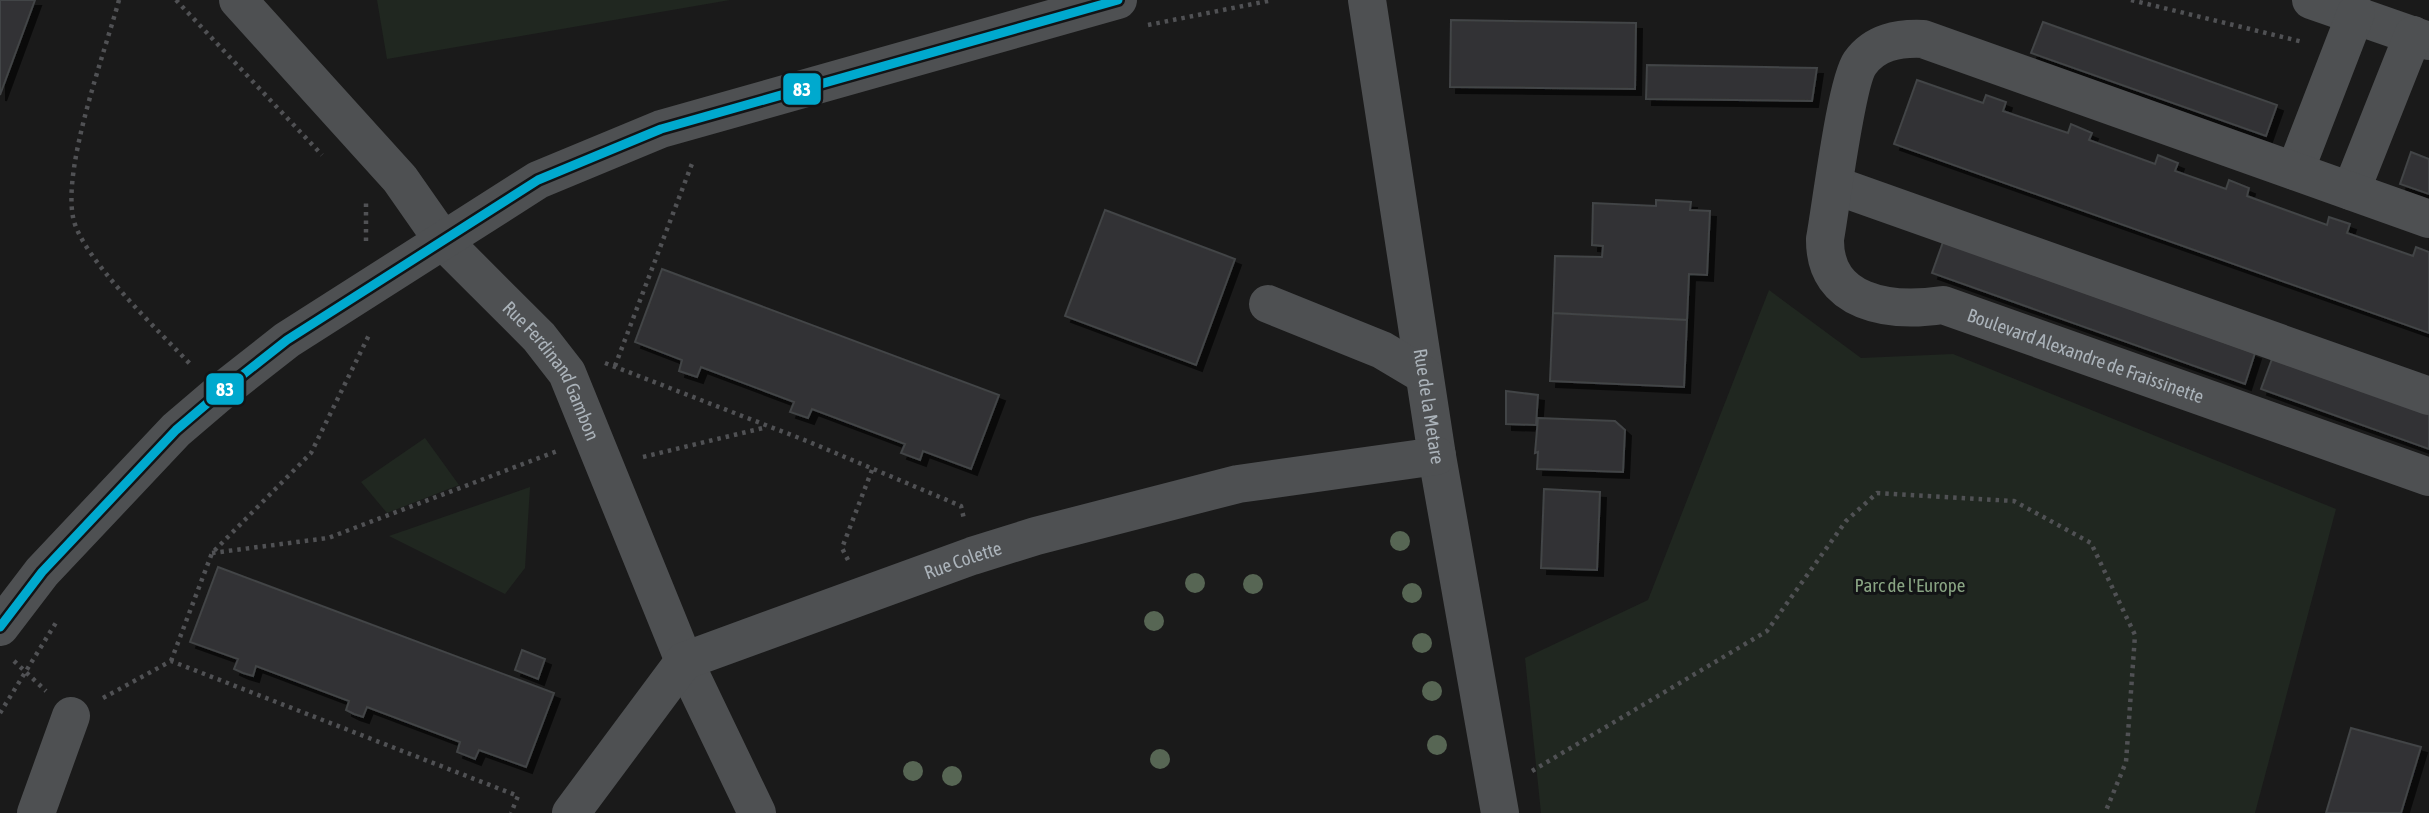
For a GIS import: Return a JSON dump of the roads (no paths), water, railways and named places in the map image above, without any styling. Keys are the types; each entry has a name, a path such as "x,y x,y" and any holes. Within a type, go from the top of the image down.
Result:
{"street":[{"name":"Rue Ferdinand Gambon","path":"238,0 400,178 444,242 539,337 567,373 684,661 757,813"},
{"name":"Rue de la Metare","path":"1367,0 1437,456 1499,802"},
{"path":"2311,0 2356,13 2421,38 2351,191"},
{"path":"2295,171 2356,13"},
{"path":"4,642 42,572 176,430 287,341 538,180 660,129 1128,14"},
{"name":"Boulevard Alexandre de Fraissinette","path":"2429,219 1923,39 1902,38 1873,49 1855,72 1834,185 1825,258 1832,275 1846,290 1862,299 1899,308 1943,305 2429,477"},
{"path":"1834,185 2429,396"},
{"path":"1268,304 1382,350 1424,375"},
{"name":"Rue Colette","path":"684,661 972,556 1036,536 1238,484 1437,456"},
{"path":"571,813 684,661"},
{"path":"36,813 71,716"}],"park label":[{"name":"Parc de l'Europe","path":"1910,585"}]}
